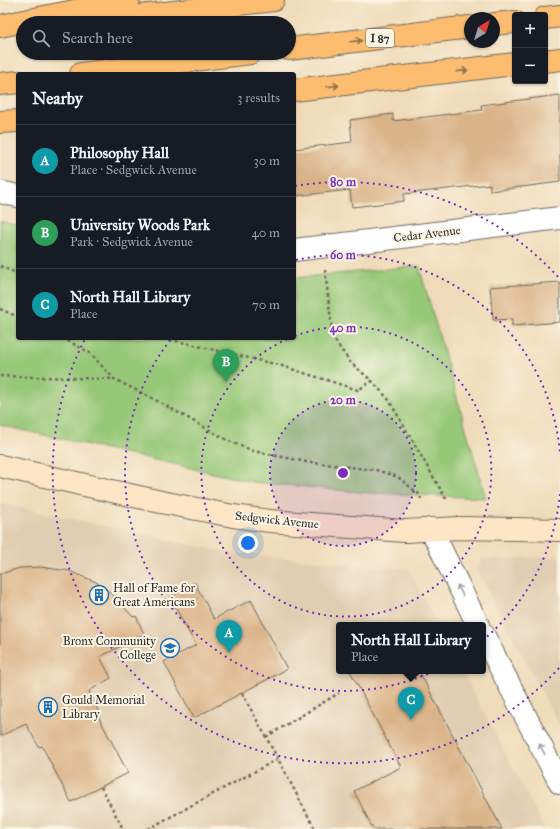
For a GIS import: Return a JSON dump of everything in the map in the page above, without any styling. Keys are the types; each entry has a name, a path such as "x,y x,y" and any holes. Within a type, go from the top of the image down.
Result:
{"highway":[{"path":"50,16 129,0"},
{"path":"140,16 273,0"},
{"path":"548,18 560,16"},
{"path":"500,23 512,22"},
{"path":"0,26 16,23"},
{"name":"I 87","path":"296,48 464,28"},
{"path":"0,33 16,31"},
{"path":"548,61 560,59"},
{"path":"97,72 194,60"},
{"path":"296,90 512,64"},
{"path":"0,84 16,82"},
{"path":"0,122 16,121"}],"main road":[{"name":"Sedgwick Avenue","path":"0,466 161,502 233,516 306,524 405,531 431,529 560,530"}],"street":[{"path":"0,192 16,196"},
{"name":"Cedar Avenue","path":"296,250 560,218"},
{"path":"431,529 477,622"},
{"path":"486,640 560,783"}],"path":[{"path":"0,266 16,273"},
{"path":"325,270 333,338 350,362 372,381 389,400 446,499"},
{"path":"0,309 16,315"},
{"path":"66,340 89,352 114,379 152,398 229,441 253,451 307,462 376,470 398,477 420,495 421,499"},
{"path":"173,340 279,364 358,390 372,381"},
{"path":"0,376 114,379"},
{"path":"242,693 315,829"},
{"path":"266,737 339,693"},
{"path":"148,829 278,759"},
{"path":"101,787 123,829"}],"shaded area":[{"name":"Bronx Community College","path":"0,503 229,553 409,569 436,622 336,622 336,674 464,674 545,829 0,829"},
{"path":"560,557 560,726 476,569 482,559"}],"green space":[{"path":"0,221 16,225 16,340 296,340 296,278 419,266 486,498 370,493 253,482 0,425"}],"building":[{"path":"560,95 560,182 490,191 490,184 404,194 404,201 352,207 350,190 296,196 296,149 352,142 350,120 393,114 393,121 482,110 481,105"},
{"path":"560,282 560,322 512,326 512,319 493,320 490,287"},
{"name":"Gould Memorial Library","path":"40,567 69,571 96,582 112,594 133,617 136,616 144,634 100,657 111,678 89,691 100,715 98,716 128,773 71,802 42,746 39,747 26,724 0,736 0,574 20,568"},
{"path":"195,583 214,619 251,600 287,669 194,718 164,662 196,645 170,598"},
{"path":"352,674 421,674 502,829 373,829 354,791 401,767"}],"place":[{"name":"University Woods Park","path":"226,382"},
{"name":"Hall of Fame for Great Americans","path":"99,595"},
{"name":"Bronx Community College","path":"170,648"},
{"name":"Philosophy Hall","path":"229,653"},
{"name":"Gould Memorial Library","path":"48,707"},
{"name":"North Hall Library","path":"411,720"}]}
